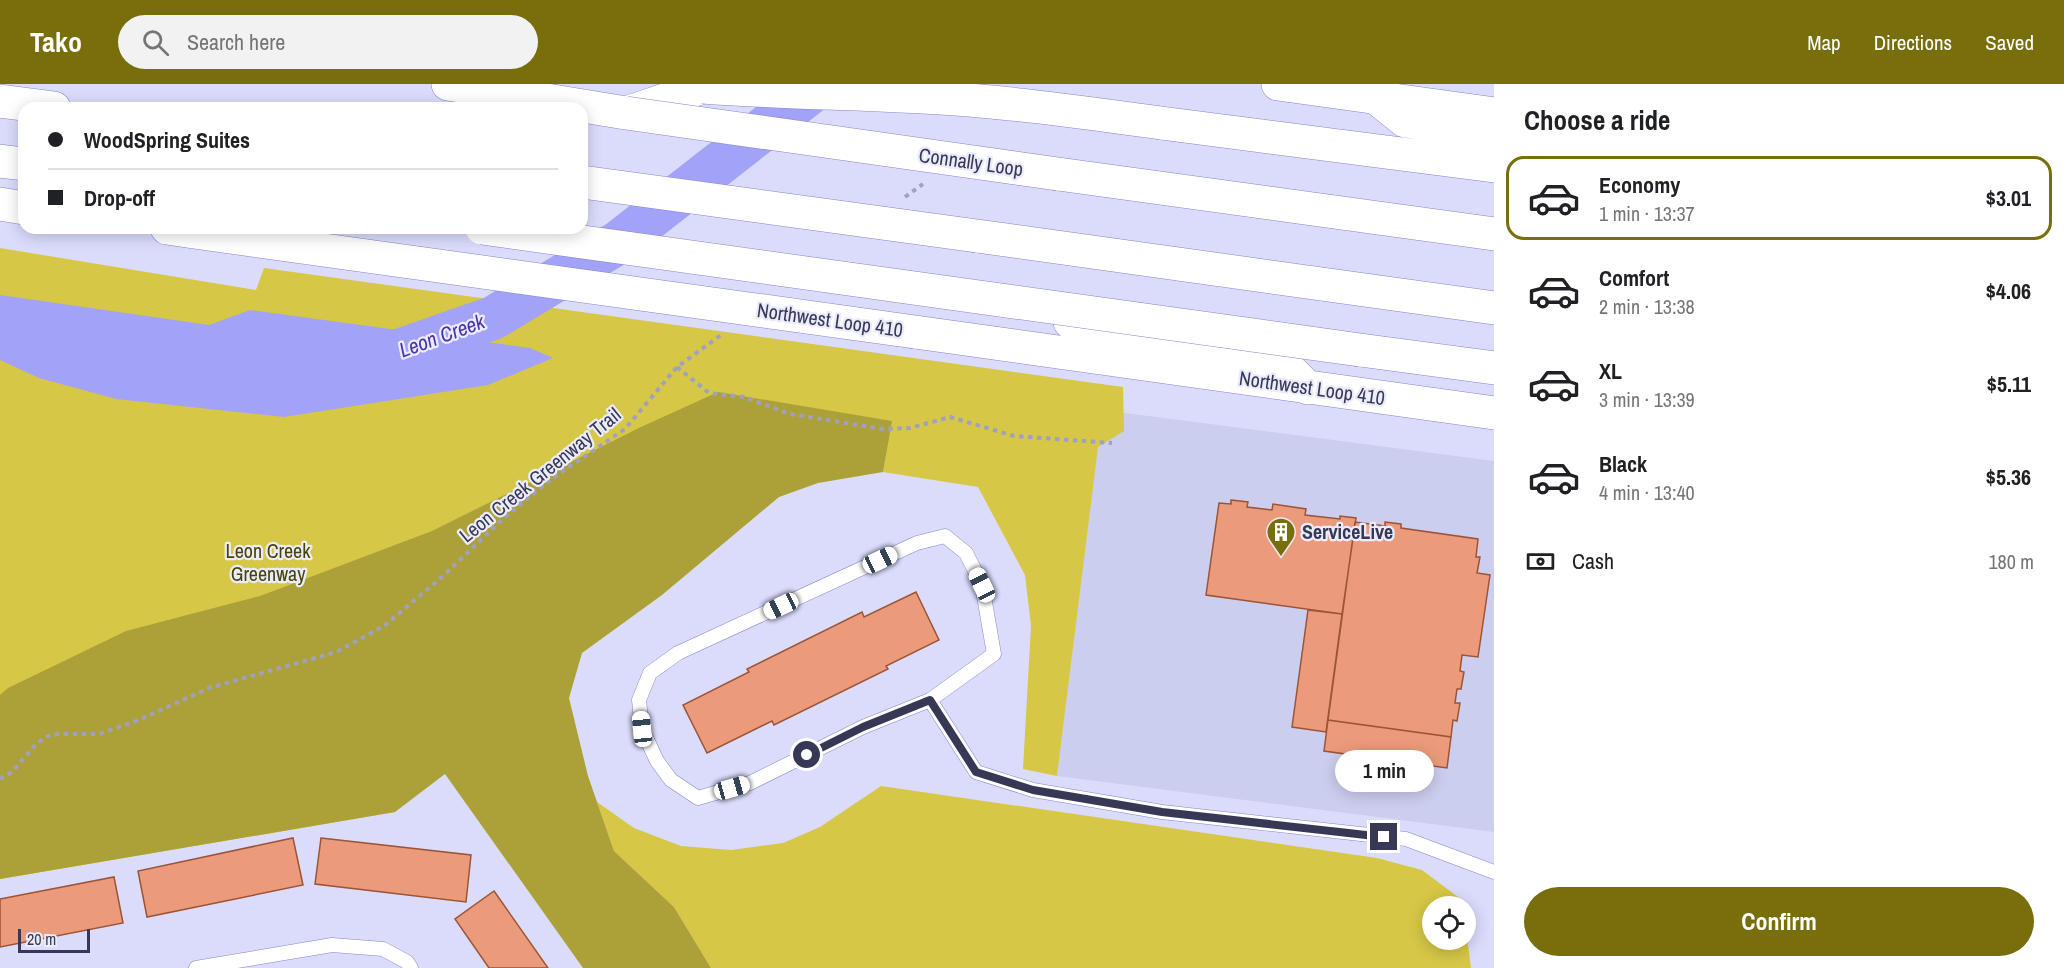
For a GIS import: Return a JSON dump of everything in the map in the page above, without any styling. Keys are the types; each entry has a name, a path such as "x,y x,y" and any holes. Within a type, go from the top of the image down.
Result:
{"main road":[{"path":"1278,84 1494,114"},
{"name":"Connally Loop","path":"457,86 557,102"},
{"path":"626,113 703,87 776,93 979,100 1494,166"},
{"path":"1375,97 1405,121 1494,134"},
{"path":"0,100 18,103"},
{"name":"Connally Loop","path":"588,107 1494,234"},
{"path":"0,161 18,163"},
{"path":"588,183 1494,308"},
{"path":"0,204 18,207"},
{"path":"588,233 668,251 910,290 1032,313 1156,342 1283,363 1308,388"},
{"name":"Northwest Loop 410","path":"209,234 1494,413"},
{"path":"525,234 1494,368"}],"lane":[{"path":"945,536 966,553 982,585 994,654 930,700 863,727 750,783 698,798 671,780 657,760 642,729 639,700 650,673 678,653 917,543 945,536"},
{"path":"930,700 976,772 1033,790 1162,812 1406,839 1494,872"},
{"path":"196,968 332,945 382,949 407,962 411,968"}],"path":[{"path":"896,203 924,184"},
{"name":"Leon Creek Greenway Trail","path":"0,779 12,772 36,744 48,736 99,734 139,720 210,688 336,652 384,626 443,576 505,517 555,477 625,429 677,368 730,328"},
{"path":"677,368 709,393 744,397 790,414 883,429 910,428 950,417 1014,436 1112,443"}],"shaded area":[{"path":"718,392 892,421 883,472 818,483 779,497 662,595 582,653 569,698 588,776 614,851 674,907 711,968 583,968 445,774 395,812 0,879 0,695 8,688 126,631 260,596 432,531 641,427"},
{"path":"1102,410 1494,461 1494,832 1057,776"}],"green space":[{"name":"Leon Creek Greenway","path":"0,248 256,290 264,268 1123,387 1124,431 1098,447 1057,776 1023,769 1031,626 1025,575 978,487 883,472 891,422 880,419 591,622 395,812 0,879"},
{"path":"881,786 1377,858 1422,870 1457,896 1422,896 1422,950 1469,950 1471,968 711,968 674,907 614,851 597,802 634,828 681,846 731,850 783,843 820,827"}],"water":[{"path":"0,295 209,325 250,310 530,348 553,358 488,385 284,417 116,399 39,378 0,360"}],"building":[{"name":"ServiceLive","path":"1231,500 1248,502 1247,507 1272,510 1273,504 1306,509 1305,515 1340,519 1340,516 1356,518 1342,614 1206,595 1219,503 1231,504"},
{"path":"1355,522 1385,526 1385,522 1401,524 1401,528 1478,539 1476,557 1480,557 1477,573 1490,575 1478,657 1462,655 1460,671 1464,672 1461,689 1457,689 1455,703 1460,703 1457,721 1453,720 1451,737 1328,720"},
{"path":"916,592 939,640 886,666 888,669 774,725 772,721 707,753 683,705 749,672 747,669 862,612 864,617"},
{"path":"1308,610 1342,614 1326,732 1292,727"},
{"path":"1328,720 1451,737 1447,768 1324,751"},
{"path":"293,838 303,885 147,917 138,871"},
{"path":"321,838 471,855 466,902 315,884"},
{"path":"114,877 123,923 0,947 0,899"},
{"path":"494,891 548,968 489,968 455,919"}],"waterway":[{"name":"Leon Creek","path":"387,355 493,318 619,242 821,84"}],"place":[{"name":"ServiceLive","path":"1281,558"}],"route":[{"path":"807,755 863,727 930,700 976,772 1033,790 1162,812 1384,837"}]}
